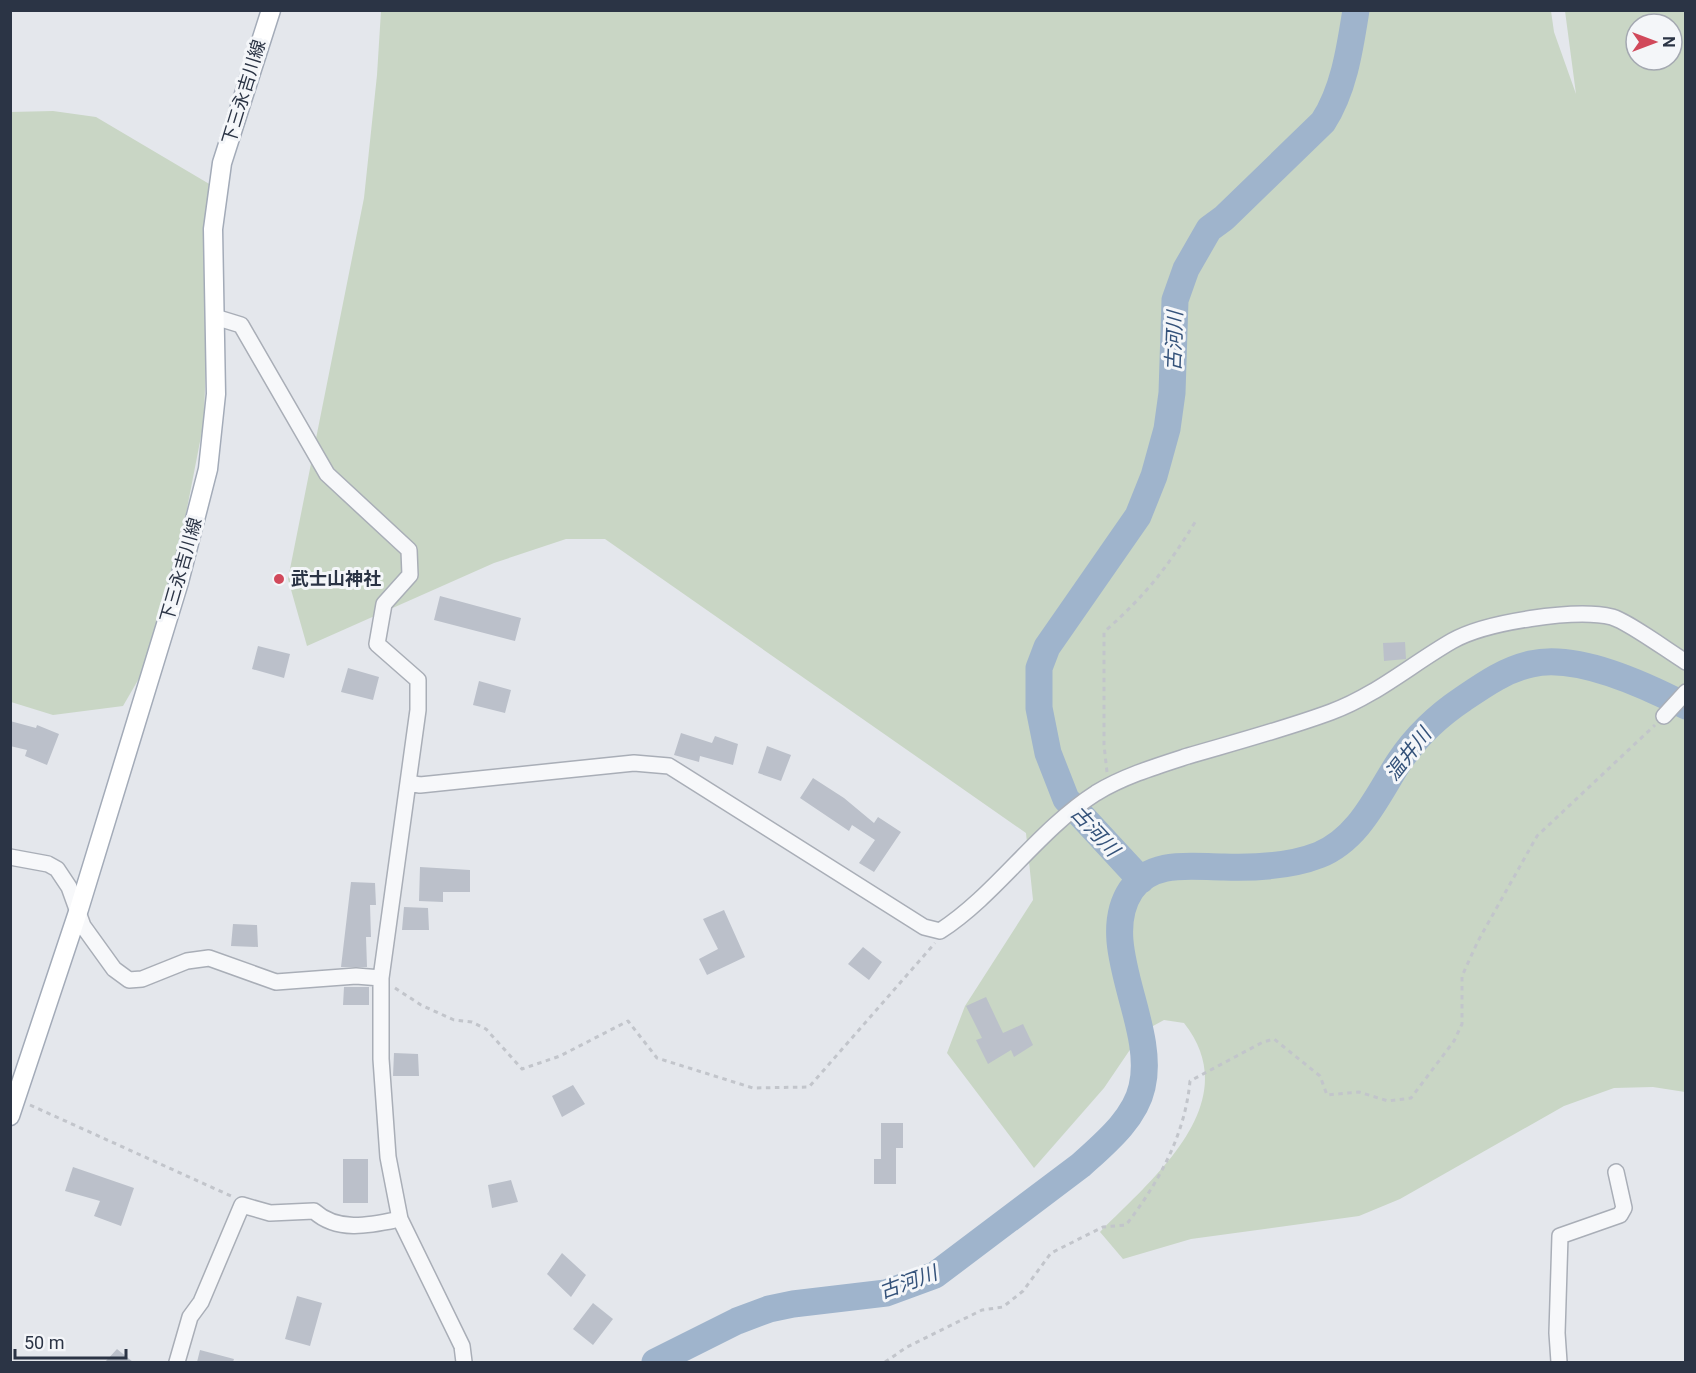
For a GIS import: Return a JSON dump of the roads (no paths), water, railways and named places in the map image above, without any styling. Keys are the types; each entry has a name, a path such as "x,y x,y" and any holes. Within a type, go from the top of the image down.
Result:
{"main road":[{"name":"下三永吉川線","path":"13,1108 79,909 179,582 208,469 216,394 213,229 222,163 271,10"}],"street":[{"path":"215,317 241,325 327,474 409,550 410,575 384,604 377,644 418,680 418,710 381,978 381,1059 387,1157 400,1219 462,1346 464,1362"},
{"path":"408,783 420,785 634,763 669,766 924,927 940,931 955,921 1024,854 1093,795 1108,786 1157,766 1333,712 1382,686 1454,639 1510,622 1589,615 1614,617 1686,662"},
{"path":"1665,716 1686,692"},
{"path":"10,857 48,864 57,869 69,887 79,909 83,926 114,969 129,980 142,979 187,961 209,958 276,982 356,976 381,978"},
{"path":"1559,1362 1557,1333 1560,1236 1620,1215 1624,1208 1616,1172"},
{"path":"177,1362 190,1317 201,1302 242,1205 270,1213 314,1211 322,1218 341,1224 367,1226 400,1219"}],"waterway":[{"name":"古河川","path":"1141,880 1066,799 1048,753 1039,708 1039,668 1047,647 1138,516 1154,476 1167,429 1172,393 1175,300 1186,269 1209,229 1224,218 1323,122 1341,83 1356,10"},
{"name":"古河川","path":"655,1362 737,1321 769,1309 886,1293 935,1275 1081,1165 1109,1140 1133,1110 1142,1087 1144,1063 1142,1038 1123,960 1120,935 1122,911 1131,890 1150,873 1161,869 1186,866 1272,866 1308,859 1333,848 1356,828 1405,753 1436,720 1479,688 1504,674 1531,664 1569,663 1589,667 1651,689 1686,706"}],"place":[{"name":"武士山神社","path":"279,579"}],"water label":[{"name":"温井川","path":"1408,754"}]}
